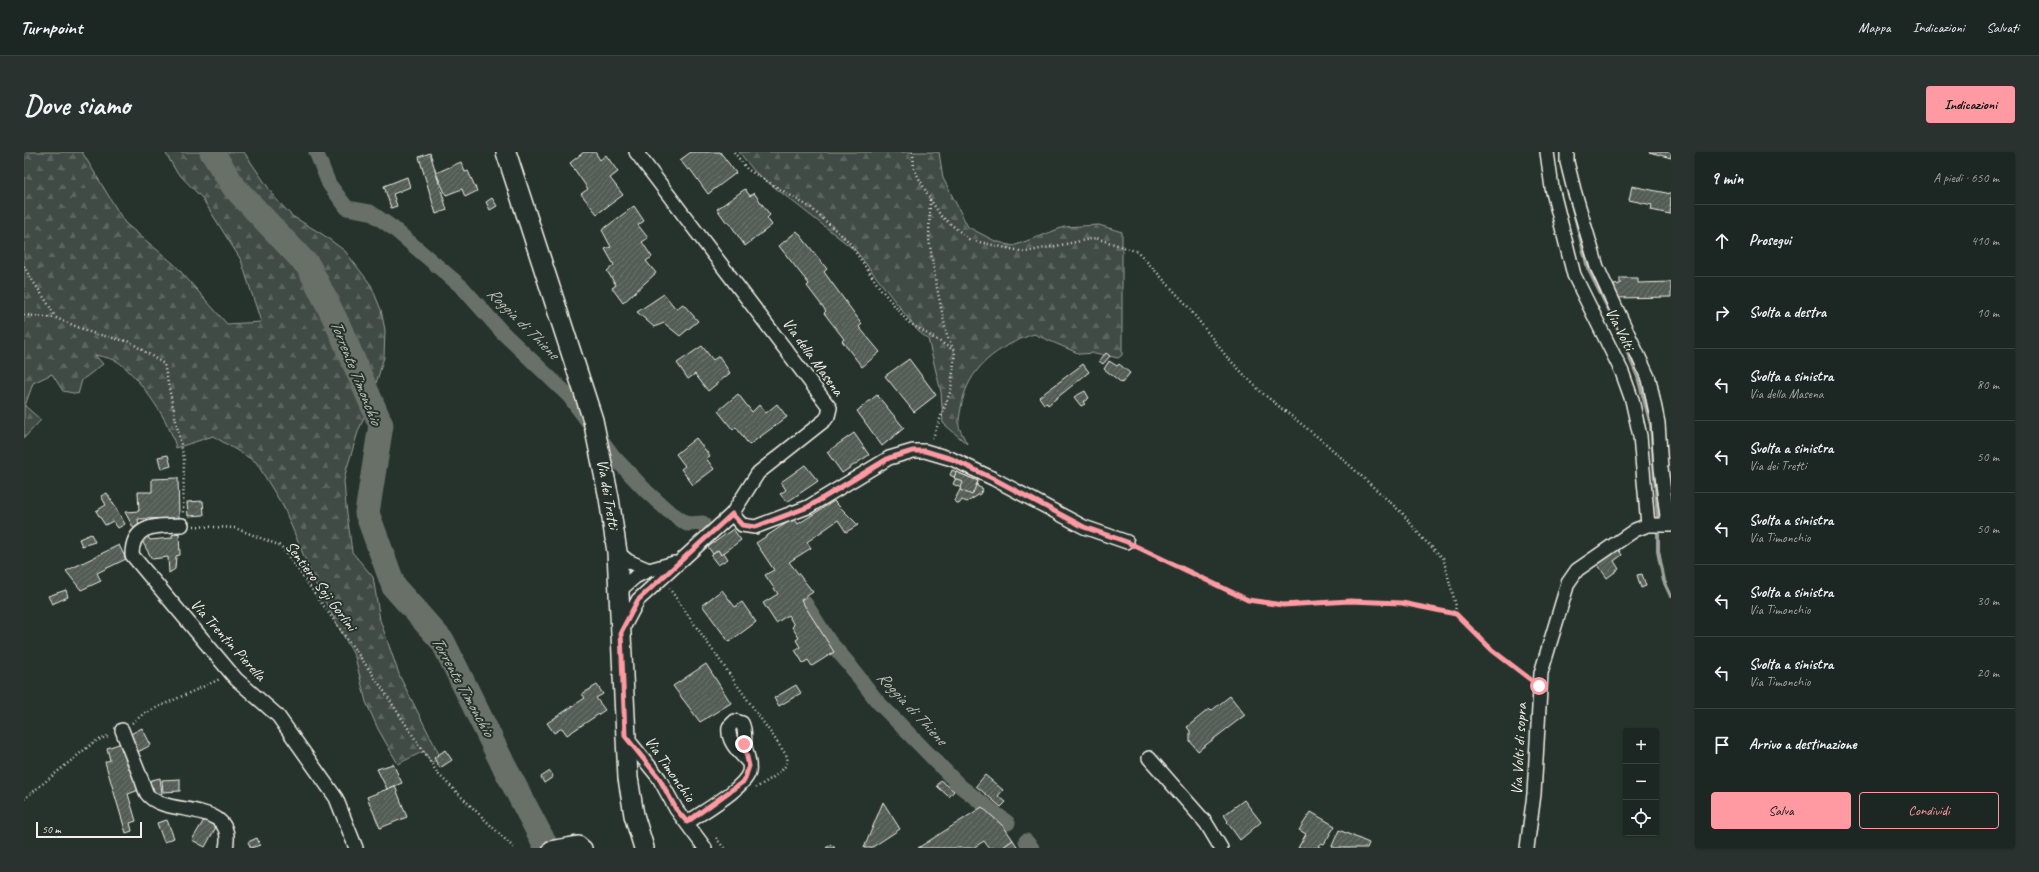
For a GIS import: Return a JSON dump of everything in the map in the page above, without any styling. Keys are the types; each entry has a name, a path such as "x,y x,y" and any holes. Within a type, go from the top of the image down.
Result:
{"street":[{"name":"Via dei Tretti","path":"506,152 593,420 610,498 617,552 625,736 630,798 644,848"},
{"name":"Via della Masena","path":"621,632 638,600 732,514 758,473 821,423 828,416 830,408 826,400 636,152"},
{"name":"Via Volti","path":"1547,152 1552,188 1574,275 1622,372 1634,406 1640,436 1648,525"},
{"name":"Via Volti","path":"1567,152 1567,162 1574,190 1597,267 1649,379 1658,423 1661,468 1670,525"},
{"path":"732,514 742,525 755,527 808,507 889,458 913,451 925,451 952,459 994,479 1084,527 1127,542"},
{"name":"Via Trentin Pierella","path":"182,525 144,529 136,535 132,545 132,555 236,679 278,716 336,798 356,848"},
{"name":"Via Volti di sopra","path":"1527,848 1534,794 1539,686 1547,649 1568,583 1572,575 1606,549 1636,530 1648,525 1670,525"},
{"path":"617,552 628,561 649,570"},
{"name":"Via della Masena","path":"619,591 635,577 649,570 663,567 680,560"},
{"name":"Via della Masena","path":"619,591 641,589 664,576"},
{"path":"122,730 148,795 161,802 216,817 226,828 228,838 226,848"},
{"name":"Via Timonchio","path":"625,736 659,778 676,809 705,848"},
{"path":"1149,758 1206,824 1221,848"},
{"name":"Via Timonchio","path":"687,822 739,786 747,777 749,771 748,762"},
{"path":"552,847 579,842 585,848"}],"path":[{"path":"734,152 747,168 811,208 848,241 880,288 908,322 955,351"},
{"path":"913,152 914,168 930,199 941,216 970,240 1025,252 1096,238 1138,252 1185,302 1226,356 1261,392 1324,442 1403,514 1422,538 1443,558 1456,606 1455,611 1452,613"},
{"path":"913,451 926,444 934,435 951,390 955,351 946,336 936,282 929,239 930,199"},
{"path":"24,266 29,276 48,302 56,318"},
{"path":"24,316 56,318 92,333 130,342 164,364 184,459 182,525"},
{"name":"Sentiero Soji Gorlini","path":"182,525 236,528 281,546 380,685 438,774 514,848"},
{"path":"1127,542 1248,600 1265,604 1294,605 1328,602 1372,601 1414,605 1452,613 1459,616 1492,650 1539,686"},
{"path":"24,799 94,742 122,730 145,713 219,680 236,679"}],"green space":[{"path":"24,152 82,152 125,223 174,264 227,324 261,322 241,260 202,198 176,171 165,152 244,152 276,199 292,216 322,234 345,251 371,285 381,310 385,330 384,357 372,397 358,432 344,481 352,552 373,577 380,620 400,677 441,758 431,763 424,751 398,764 378,729 366,702 355,657 315,583 284,508 256,462 213,436 176,448 162,415 137,380 129,371 115,360 95,355 103,364 82,380 78,394 63,391 52,374 33,383 25,406 41,420 24,438"},
{"path":"739,152 939,152 943,178 968,227 995,241 1013,246 1064,227 1099,225 1122,232 1122,355 1118,358 1095,353 1080,354 1034,334 1008,345 986,360 977,370 964,394 959,425 967,444 943,423 941,392 928,339 918,331 856,251 755,172"}],"building":[{"path":"584,152 595,152 600,160 606,155 618,172 610,178 623,195 597,214 581,194 588,189 570,163"},
{"path":"691,152 720,152 736,173 708,194 690,169 688,170 680,160"},
{"path":"1649,152 1671,152 1671,158"},
{"path":"430,153 447,210 436,214 419,157"},
{"path":"461,162 465,172 468,171 477,191 465,197 462,189 446,195 436,173"},
{"path":"407,177 410,187 393,194 397,206 391,208 384,186"},
{"path":"1632,186 1671,194 1670,214 1651,210 1652,205 1629,200"},
{"path":"745,189 750,196 754,193 770,215 767,218 772,225 745,246 728,221 727,223 717,209"},
{"path":"492,198 497,206 490,210 486,202"},
{"path":"634,206 644,221 638,225 648,238 642,242 652,257 646,261 656,273 623,303 612,288 616,285 607,271 614,265 605,249 611,247 602,230"},
{"path":"797,231 827,269 824,272 862,324 859,327 880,352 862,367 842,341 844,339 824,313 826,311 807,286 809,284 779,246"},
{"path":"1620,278 1638,278 1638,283 1671,282 1671,297 1615,298 1614,285 1620,284"},
{"path":"664,294 676,309 683,304 698,321 680,336 664,323 654,327 637,312"},
{"path":"702,346 713,360 719,356 730,373 708,391 695,374 688,379 677,363"},
{"path":"1106,353 1110,356 1103,364 1099,361"},
{"path":"909,359 936,395 914,412 885,376"},
{"path":"1109,361 1117,366 1119,364 1130,373 1122,383 1104,369"},
{"path":"1083,364 1089,372 1048,405 1047,403 1044,404 1039,397"},
{"path":"1085,391 1089,398 1083,402 1085,404 1081,406 1074,397"},
{"path":"738,394 752,412 759,405 766,413 777,404 787,417 749,445 736,427 733,430 718,411"},
{"path":"877,395 904,428 882,446 857,411"},
{"path":"854,433 869,455 842,473 827,452"},
{"path":"696,438 710,456 706,458 714,469 693,485 681,469 685,466 676,454"},
{"path":"168,455 171,466 161,469 158,457"},
{"path":"805,465 818,481 787,502 780,494 786,490 781,482"},
{"path":"952,470 978,481 977,486 983,489 980,494 967,502 962,500 959,504 954,501 961,488 953,484 956,478 950,475"},
{"path":"956,472 978,481 972,495 960,490 963,482 954,478"},
{"path":"178,478 179,518 138,519 139,528 134,529 125,512 139,511 138,492 152,492 152,479"},
{"path":"107,493 125,524 118,528 113,521 105,525 96,511 106,505 101,496"},
{"path":"203,501 204,515 188,516 187,502"},
{"path":"834,501 858,525 846,532 838,520 807,542 811,548 789,562 813,592 801,600 834,652 812,666 808,660 803,663 795,650 800,647 796,640 799,638 792,627 794,625 788,615 776,623 763,603 778,594 765,575 774,570 756,543 794,518 798,524"},
{"path":"733,529 741,540 721,555 718,550 713,554 708,547"},
{"path":"179,533 180,555 176,556 175,569 169,573 168,557 152,559 141,539 147,535 150,540 172,538 172,535"},
{"path":"91,534 95,542 82,546 79,539"},
{"path":"119,545 126,559 97,573 101,581 81,590 66,571"},
{"path":"1616,546 1622,555 1614,561 1619,569 1607,578 1595,561"},
{"path":"718,550 721,555 724,553 728,559 718,565 711,556"},
{"path":"1642,574 1646,586 1641,588 1637,575"},
{"path":"66,590 68,597 52,604 48,596"},
{"path":"722,590 735,607 742,602 756,622 729,642 702,605"},
{"path":"706,664 731,703 700,722 673,686"},
{"path":"597,685 603,694 596,698 605,710 567,735 562,728 554,733 547,723 585,698 582,694"},
{"path":"796,685 801,693 779,706 774,698"},
{"path":"1230,696 1245,715 1198,751 1190,741 1190,731 1187,727 1209,709 1211,711"},
{"path":"142,728 151,745 136,753 127,736"},
{"path":"125,742 139,790 128,794 136,821 130,823 132,831 126,833 105,762 110,760 107,748"},
{"path":"445,750 452,760 440,768 434,758"},
{"path":"393,764 402,783 387,789 377,769"},
{"path":"550,771 553,777 544,783 541,777"},
{"path":"985,775 1003,790 998,796 1006,802 1001,807 976,786"},
{"path":"160,778 162,794 154,794 153,787 150,788 148,781"},
{"path":"180,779 180,791 163,792 162,780"},
{"path":"941,780 954,791 949,797 937,786"},
{"path":"395,786 407,817 380,828 367,797"},
{"path":"1244,800 1261,822 1240,840 1227,822 1228,821 1224,815"},
{"path":"883,802 900,829 871,848 864,848"},
{"path":"982,807 1004,827 1013,840 1002,848 989,848 984,841 973,848 918,848"},
{"path":"1311,812 1335,826 1324,844 1321,843 1318,846 1321,848 1298,848 1306,834 1299,830"},
{"path":"167,820 174,838 164,842 157,823"},
{"path":"204,820 216,827 205,847 192,840"},
{"path":"1339,830 1369,843 1367,848 1335,848 1332,846"},
{"path":"257,838 260,845 251,848 248,842"},
{"path":"1013,840 1018,848 1002,848"},
{"path":"831,844 835,848 826,848"}],"waterway":[{"name":"Torrente Timonchio","path":"212,152 234,187 309,267 338,325 381,425 367,513 394,587 443,642 503,764 547,848"},
{"name":"Roggia di Thiene","path":"316,152 329,184 347,208 370,212 393,228 463,288 502,332 569,396 614,457 646,491 667,510 687,524 703,523"},
{"path":"1563,168 1588,268 1614,320 1638,377 1651,425 1658,517 1658,551 1664,581 1671,596"},
{"name":"Roggia di Thiene","path":"805,603 829,641 877,701 960,786 1008,823"},
{"name":"Roggia di Thiene","path":"1026,841 1032,848"}],"route":[{"path":"744,744 749,766 747,777 739,786 687,822 676,809 659,778 625,736 621,632 626,620 638,600 648,589 732,514 742,525 755,527 808,507 889,458 900,453 913,451 925,451 952,459 994,479 1084,527 1127,542 1248,600 1265,604 1283,605 1350,601 1402,603 1456,614 1469,625 1478,637 1492,650 1539,686"}]}
